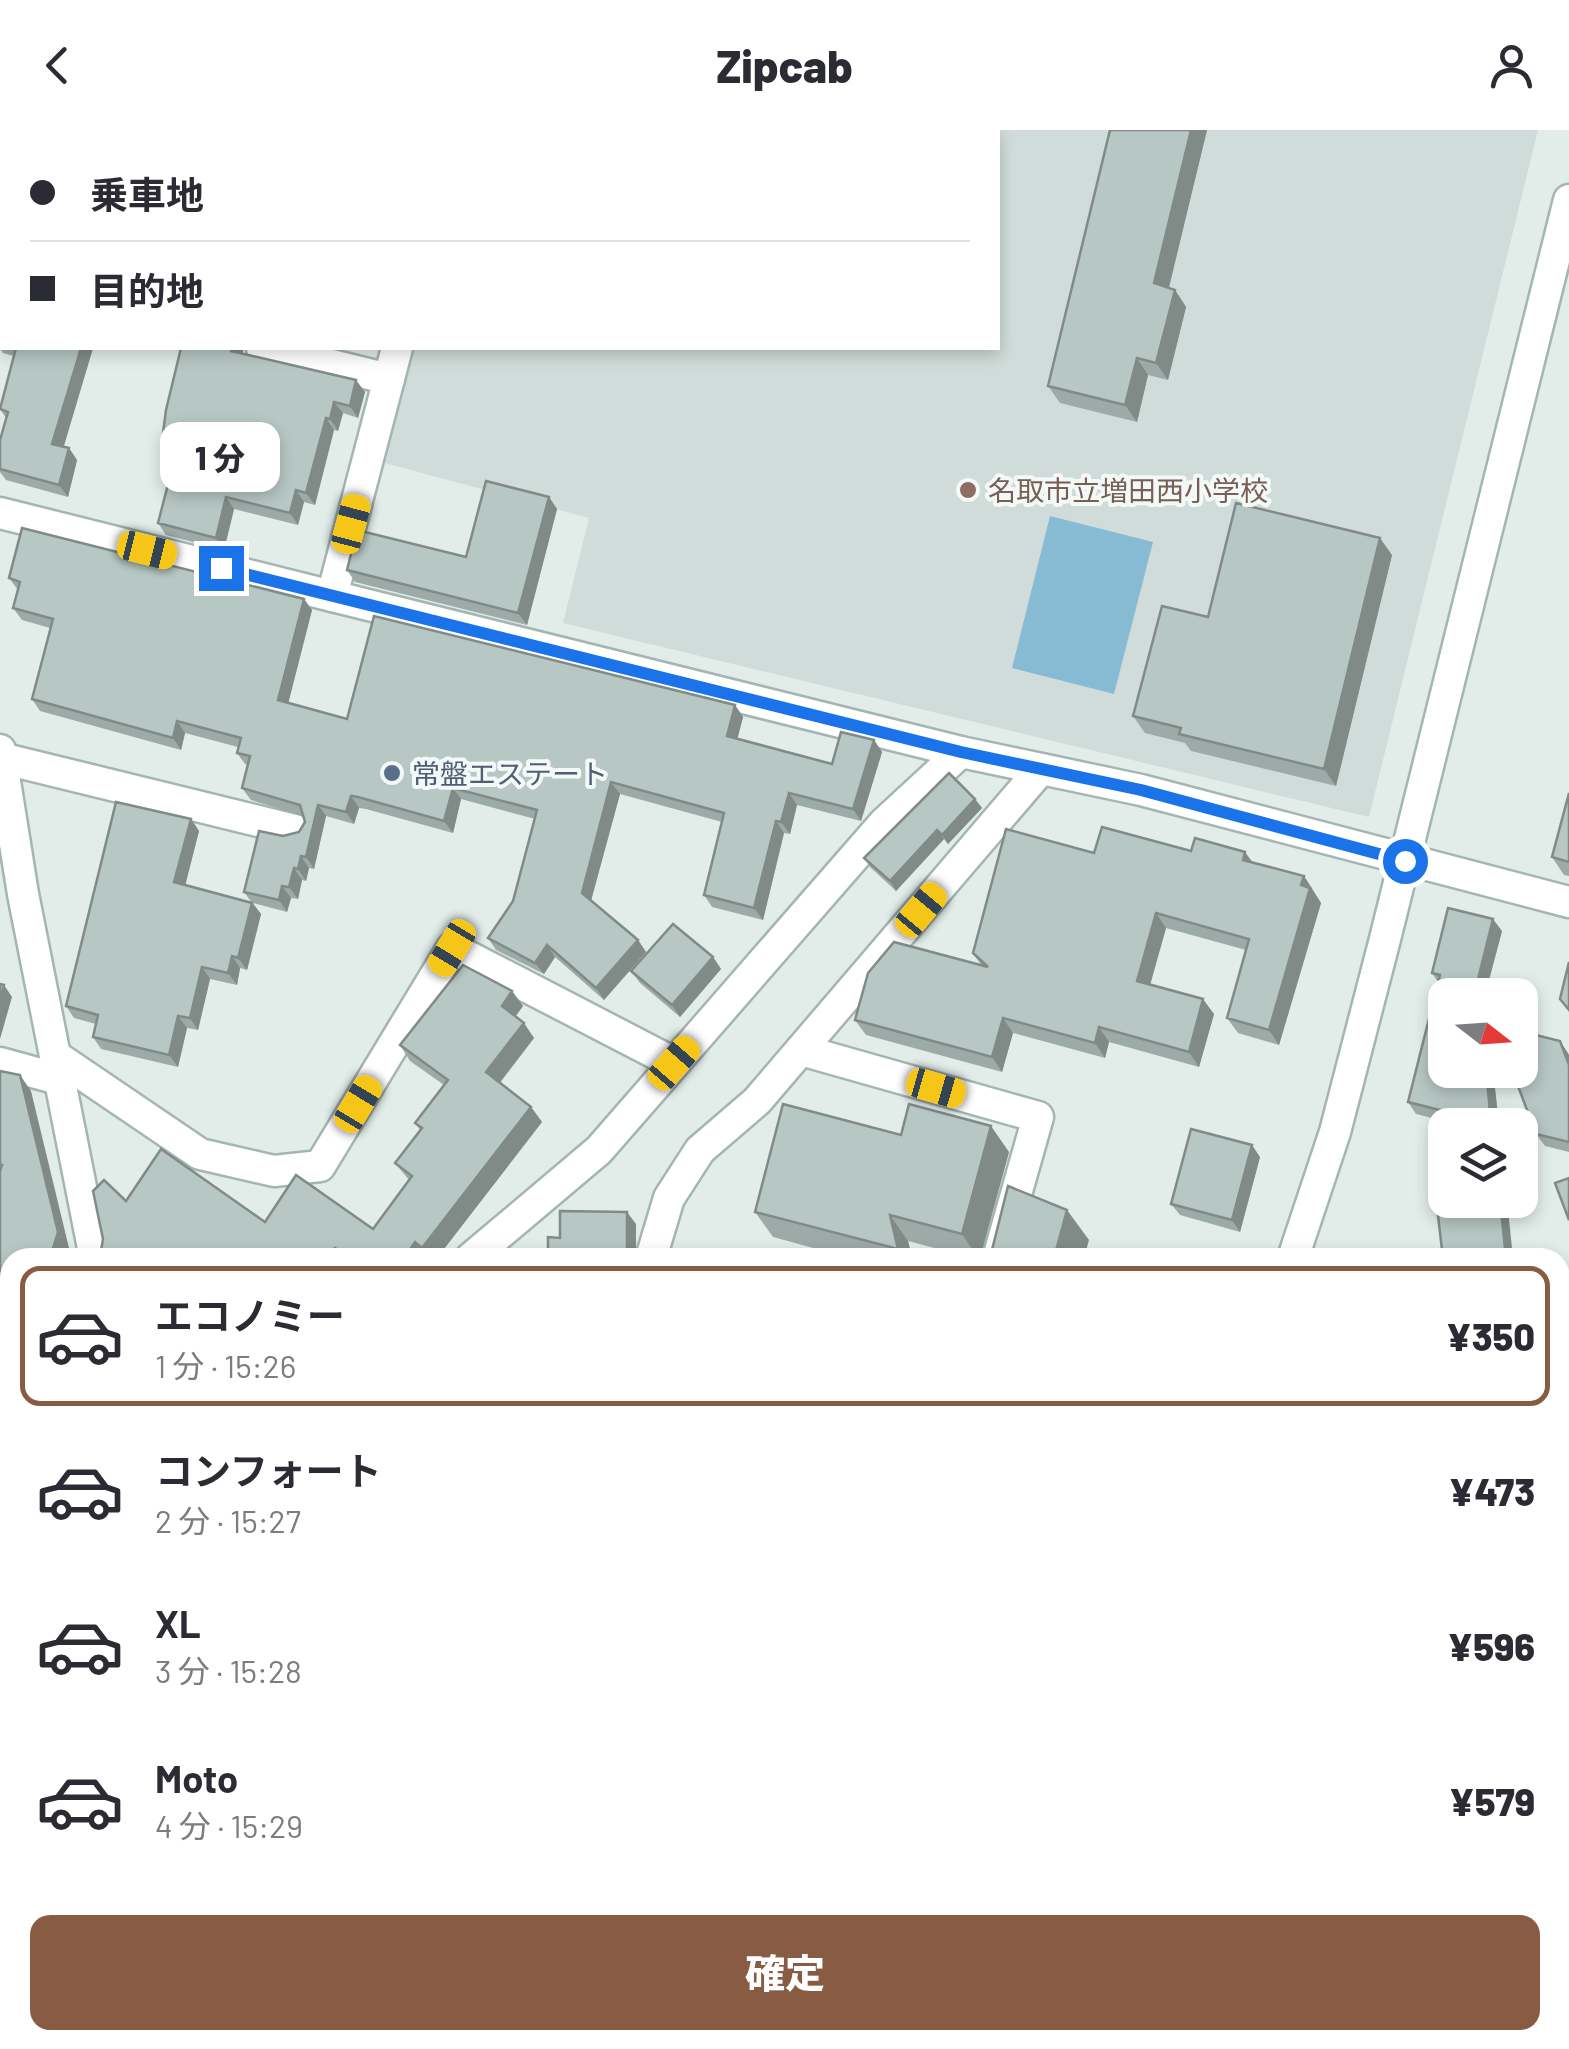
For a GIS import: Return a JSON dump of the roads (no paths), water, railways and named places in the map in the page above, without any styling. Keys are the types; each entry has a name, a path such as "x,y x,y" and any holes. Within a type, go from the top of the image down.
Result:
{"street":[{"path":"1296,1248 1334,1132 1559,282 1569,200"},
{"path":"270,350 389,379"},
{"path":"332,596 396,350"},
{"path":"0,513 961,752 1141,790 1569,902"},
{"path":"484,1248 599,1150 884,823 961,752"},
{"path":"92,1248 23,894 1,754 295,830"},
{"path":"654,1248 669,1198 700,1150 757,1101 1041,769"},
{"path":"0,1063 60,1068 200,1154 274,1171 320,1166 452,948 674,1063"},
{"path":"800,1050 1038,1117 1001,1248"}],"water":[{"path":"1050,516 1153,542 1114,694 1012,668"}],"place":[{"name":"名取市立増田西小学校","path":"968,490"},
{"name":"常盤エステート","path":"392,773"}]}
